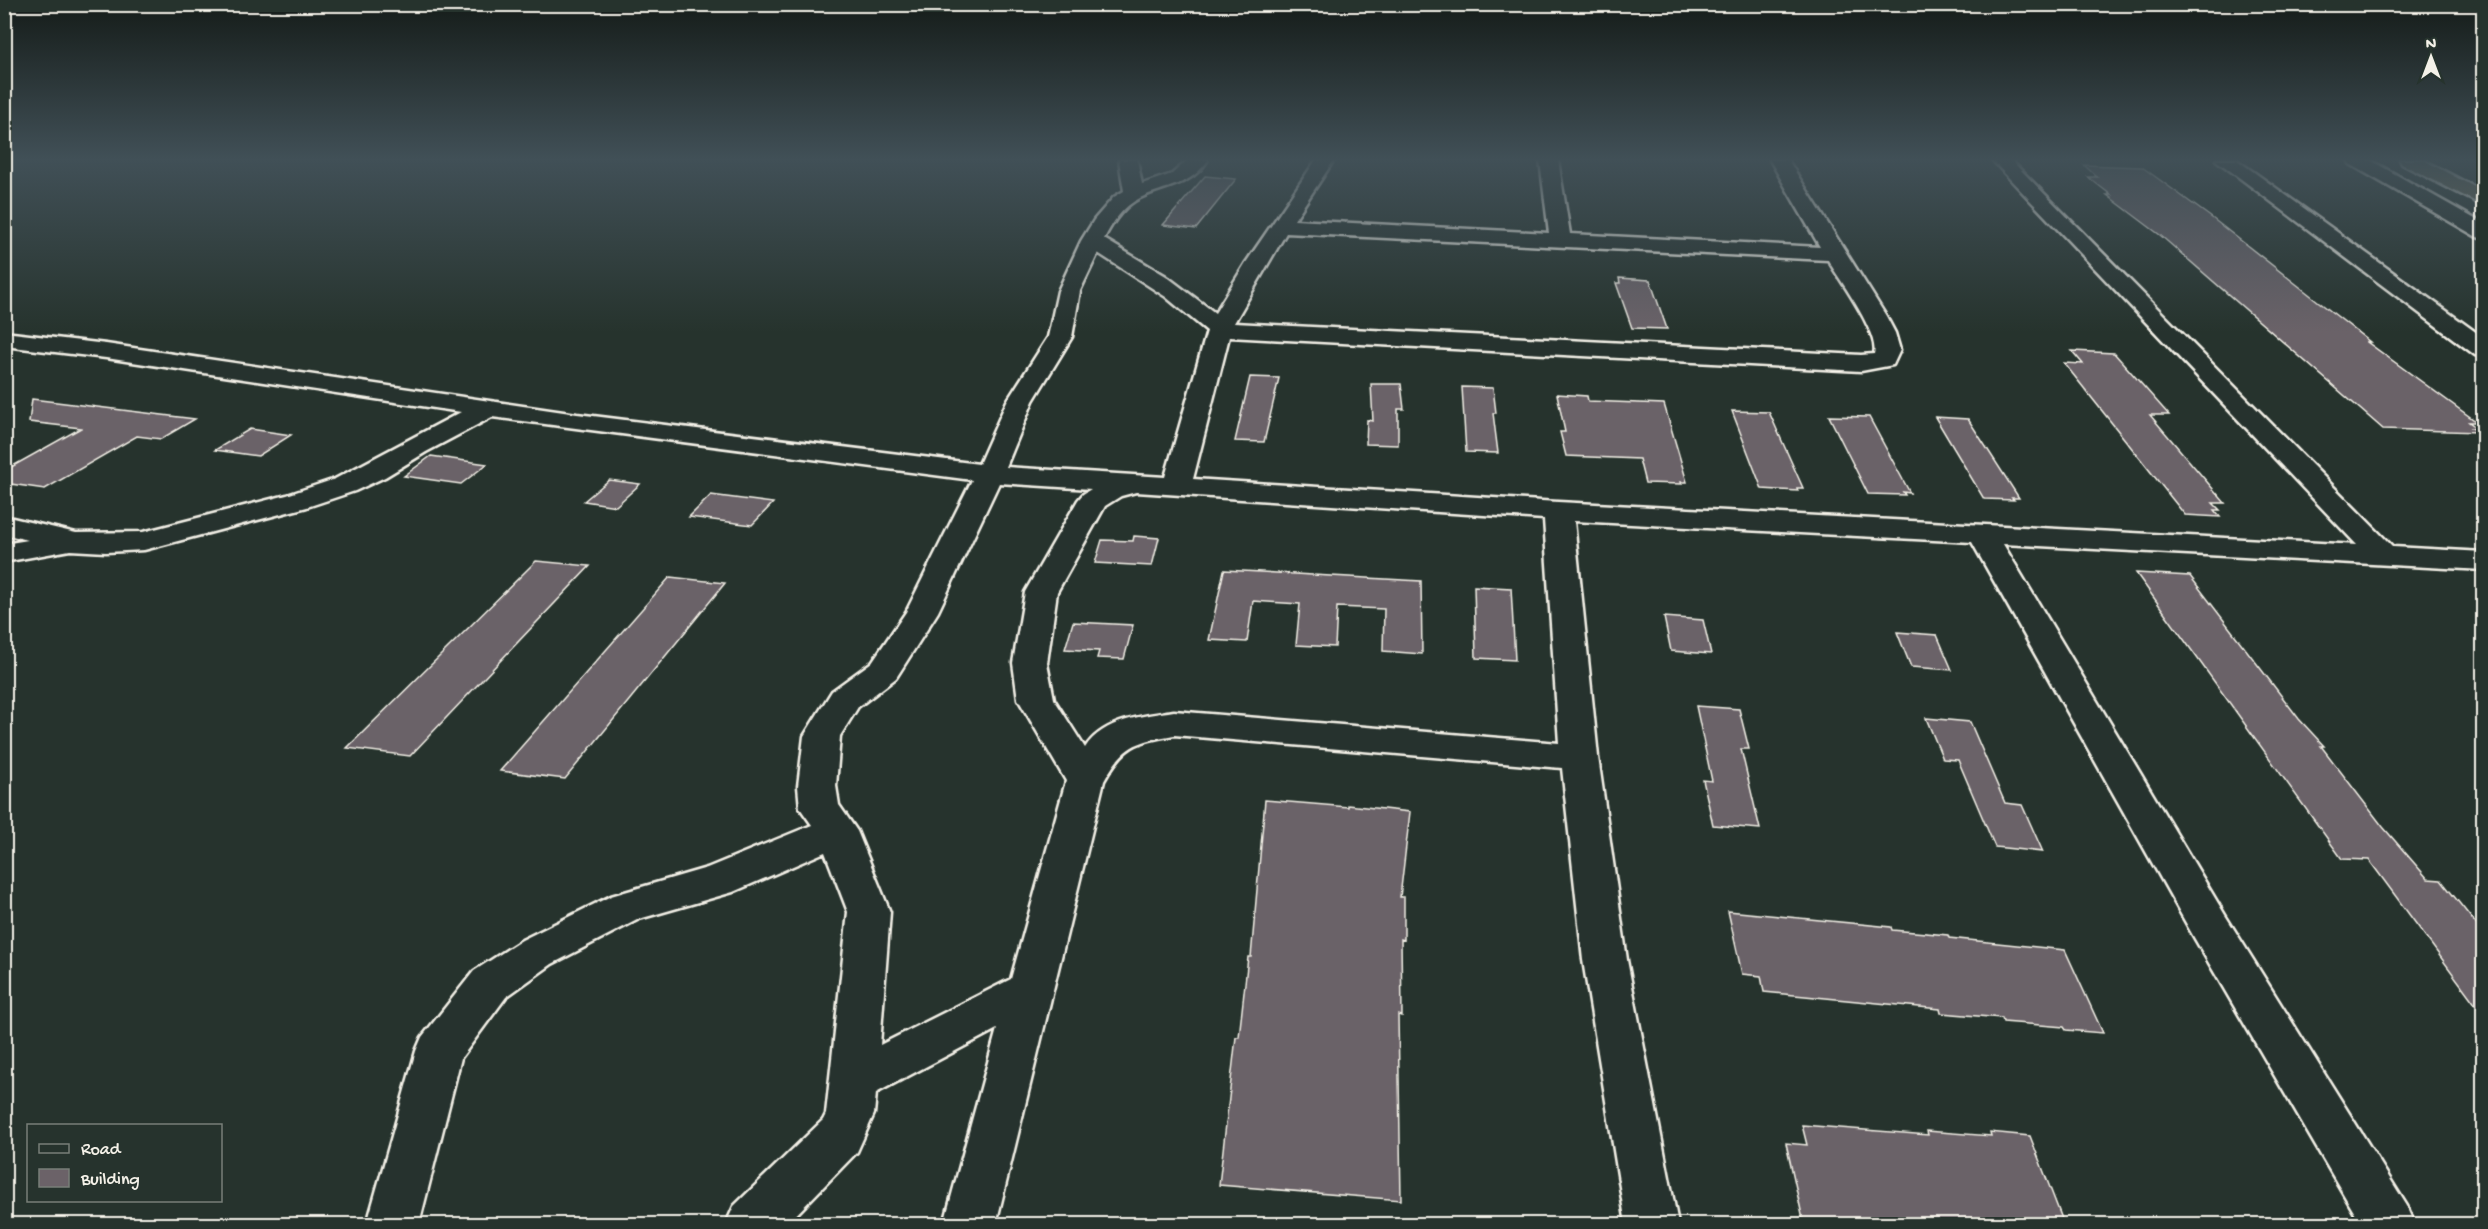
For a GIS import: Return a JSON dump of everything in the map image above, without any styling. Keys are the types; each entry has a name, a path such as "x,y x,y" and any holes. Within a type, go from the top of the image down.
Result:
{"street":[{"path":"752,1224 840,1136 850,1114 869,912 837,831 820,808 817,786 822,736 844,699 884,670 922,612 1020,401 1060,338 1069,291 1092,241 1106,217"},
{"path":"1177,485 1219,329 1286,217"},
{"path":"1557,217 1560,240"},
{"path":"1092,241 1124,258 1187,300 1219,329 1861,363 1884,360 1888,350 1883,333 1813,217"},
{"path":"2057,217 2384,555"},
{"path":"2302,217 2484,350"},
{"path":"2457,217 2484,233"},
{"path":"1280,226 1834,254"},
{"path":"4,339 117,353 488,409 988,474 1558,511 2484,561"},
{"path":"4,553 76,542 144,541 297,501 345,485 375,471 416,446 488,409"},
{"path":"1084,781 1036,699 1029,663 1041,592 1093,500 1111,490 1138,482"},
{"path":"1558,511 1579,757 1605,960 1652,1224"},
{"path":"4,525 76,542"},
{"path":"1982,534 2210,927 2389,1224"},
{"path":"970,1224 1084,781 1103,749 1133,730 1174,723 1579,757"},
{"path":"393,1224 439,1051 490,984 537,952 626,907 718,880 837,831"},
{"path":"854,1081 1032,990"}],"building":[{"path":"1170,217 1205,217 1196,229 1163,225"},
{"path":"2137,217 2211,217 2370,342 2367,342 2477,422 2469,422 2477,428 2472,428 2478,432 2383,429 2160,235"},
{"path":"1619,278 1650,280 1667,329 1632,328 1616,283 1620,283"},
{"path":"2072,351 2114,353 2169,415 2150,415 2225,503 2213,503 2220,510 2214,510 2220,517 2185,515 2064,363 2083,364"},
{"path":"1250,377 1279,378 1264,442 1235,441"},
{"path":"1371,384 1401,384 1404,409 1398,409 1398,445 1366,444 1367,420 1373,421"},
{"path":"1462,387 1493,388 1496,413 1493,413 1498,453 1466,452"},
{"path":"1557,394 1587,396 1588,401 1664,404 1687,482 1681,482 1682,484 1645,483 1639,459 1566,456 1560,432 1565,432"},
{"path":"32,399 195,419 161,439 137,436 45,489 4,483 4,471 81,428 29,422"},
{"path":"1732,411 1769,412 1803,488 1797,488 1798,491 1762,489"},
{"path":"1829,416 1869,417 1910,493 1903,492 1905,495 1868,494"},
{"path":"1935,417 1968,419 2019,498 2012,498 2014,500 1984,499"},
{"path":"250,429 291,435 258,456 215,450"},
{"path":"431,456 487,464 461,484 404,476"},
{"path":"609,480 640,484 616,506 584,501"},
{"path":"711,495 773,503 752,525 689,517"},
{"path":"1134,536 1159,538 1152,566 1095,563 1102,540 1133,541"},
{"path":"536,561 590,566 410,756 347,748"},
{"path":"1224,570 1421,581 1422,654 1383,651 1384,609 1337,607 1335,647 1296,645 1300,604 1253,601 1247,642 1209,640"},
{"path":"2136,573 2190,576 2299,719 2324,746 2321,746 2383,827 2428,879 2441,880 2484,934 2484,1016 2369,860 2342,859"},
{"path":"670,577 725,583 565,779 500,771"},
{"path":"1474,586 1511,588 1515,660 1476,658"},
{"path":"1664,617 1703,620 1711,654 1671,651"},
{"path":"1073,622 1133,625 1124,659 1097,658 1099,651 1065,649"},
{"path":"1897,632 1937,635 1952,670 1911,667"},
{"path":"1696,706 1739,709 1749,749 1741,749 1760,829 1713,825 1703,780 1712,781"},
{"path":"1926,718 1970,722 2005,803 2022,805 2043,852 1995,847 1958,760 1943,759"},
{"path":"1265,800 1348,807 1348,805 1410,812 1400,897 1404,897 1404,940 1401,939 1402,1016 1398,1015 1401,1200 1219,1185 1236,1037 1239,1037 1248,957 1251,957"},
{"path":"1728,911 1891,927 1892,930 1948,935 1949,938 2065,950 2103,1033 2003,1022 2002,1018 1941,1013 1940,1009 1764,992 1761,976 1742,974"},
{"path":"1802,1125 1928,1135 1927,1131 1991,1136 1990,1132 2030,1136 2064,1224 1804,1224 1786,1143 1807,1145"}]}
